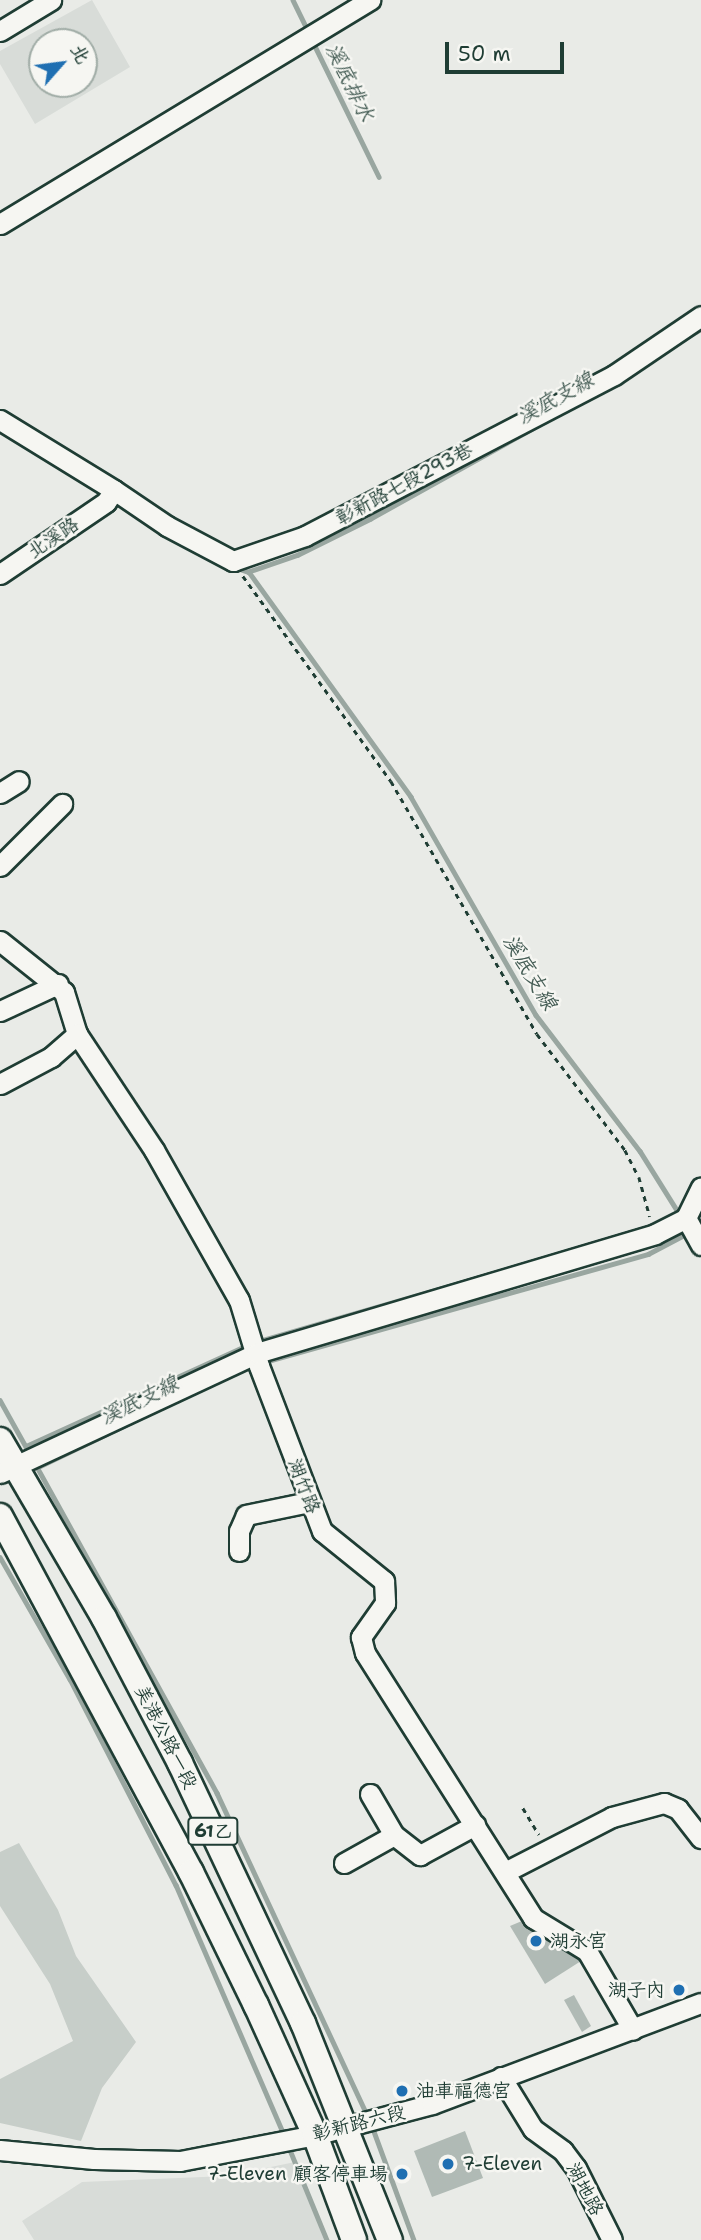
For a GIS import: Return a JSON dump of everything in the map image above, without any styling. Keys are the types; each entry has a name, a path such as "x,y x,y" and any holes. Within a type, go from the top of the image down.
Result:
{"main road":[{"name":"美港公路一段","path":"0,1440 8,1469 180,1763 348,2127 390,2240"},
{"name":"美港公路一段","path":"0,1516 191,1872 315,2135 354,2240"}],"street":[{"path":"0,31 51,0"},
{"path":"0,224 370,0"},
{"name":"彰新路七段293巷","path":"233,561 305,536 590,388 701,316"},
{"path":"0,420 110,496 233,561"},
{"name":"北溪路","path":"0,574 110,496"},
{"path":"0,793 19,781"},
{"path":"0,866 62,804"},
{"name":"湖竹路","path":"0,941 58,984 71,1006 77,1034 154,1150 233,1288 309,1502 322,1531 384,1581 385,1603 361,1637 365,1653 533,1918 587,1951 633,2029"},
{"path":"0,1011 58,984"},
{"path":"0,1084 51,1057 77,1034"},
{"path":"8,1469 257,1353 655,1234 686,1218 701,1187"},
{"path":"686,1218 701,1245"},
{"path":"239,1551 239,1531 246,1515 309,1502"},
{"path":"370,1794 394,1835 420,1854 475,1825"},
{"path":"505,1872 612,1817 664,1803 678,1809 701,1838"},
{"path":"344,1863 394,1835"},
{"name":"彰新路六段","path":"0,2150 94,2159 180,2161 315,2135 432,2104 701,2003"},
{"name":"湖地路","path":"501,2077 533,2129 564,2151 576,2168 612,2240"}],"path":[{"path":"233,561 391,782 537,1034 625,1150 639,1177 655,1234"},
{"path":"523,1808 547,1850"}],"shaded area":[{"path":"92,0 130,67 98,86 98,28 41,28"},
{"path":"28,35 28,98 78,98 35,124 0,64 0,51"},
{"path":"19,1843 58,1910 76,1956 136,2042 102,2088 81,2141 0,2123 0,2079 73,2041 50,1984 0,1906 0,1852"},
{"path":"295,2162 324,2240 34,2240 22,2221 82,2182 227,2176"}],"building":[{"path":"529,1918 568,1937 581,1961 545,1984 510,1926"},
{"path":"574,1995 591,2026 582,2032 564,2000"},
{"path":"397,2083 407,2086 404,2095 394,2092"},
{"name":"7-Eleven","path":"465,2131 483,2178 432,2197 414,2151"}],"waterway":[{"name":"溪底排水","path":"293,0 308,31"},
{"name":"溪底排水","path":"313,42 379,177"},
{"name":"溪底支線","path":"679,342 701,329"},
{"name":"溪底支線","path":"545,422 371,519 298,555 249,572 411,797 536,1015 640,1151 680,1215"},
{"path":"208,558 249,572"},
{"name":"溪底支線","path":"264,1362 648,1254 688,1233"},
{"path":"256,1342 493,1273"},
{"path":"26,1446 248,1345"},
{"path":"0,1400 30,1454"},
{"name":"溪底支線","path":"38,1467 132,1422"},
{"path":"36,1465 217,1793 367,2115"},
{"path":"0,1557 70,1679 176,1885 285,2137"},
{"path":"372,2126 414,2240"},
{"path":"288,2145 327,2240"}],"place":[{"name":"湖永宮","path":"536,1941"},
{"name":"湖子內","path":"679,1990"},
{"name":"油車福德宮","path":"402,2091"},
{"name":"7-Eleven","path":"448,2164"},
{"name":"7-Eleven 顧客停車場","path":"402,2174"}]}
